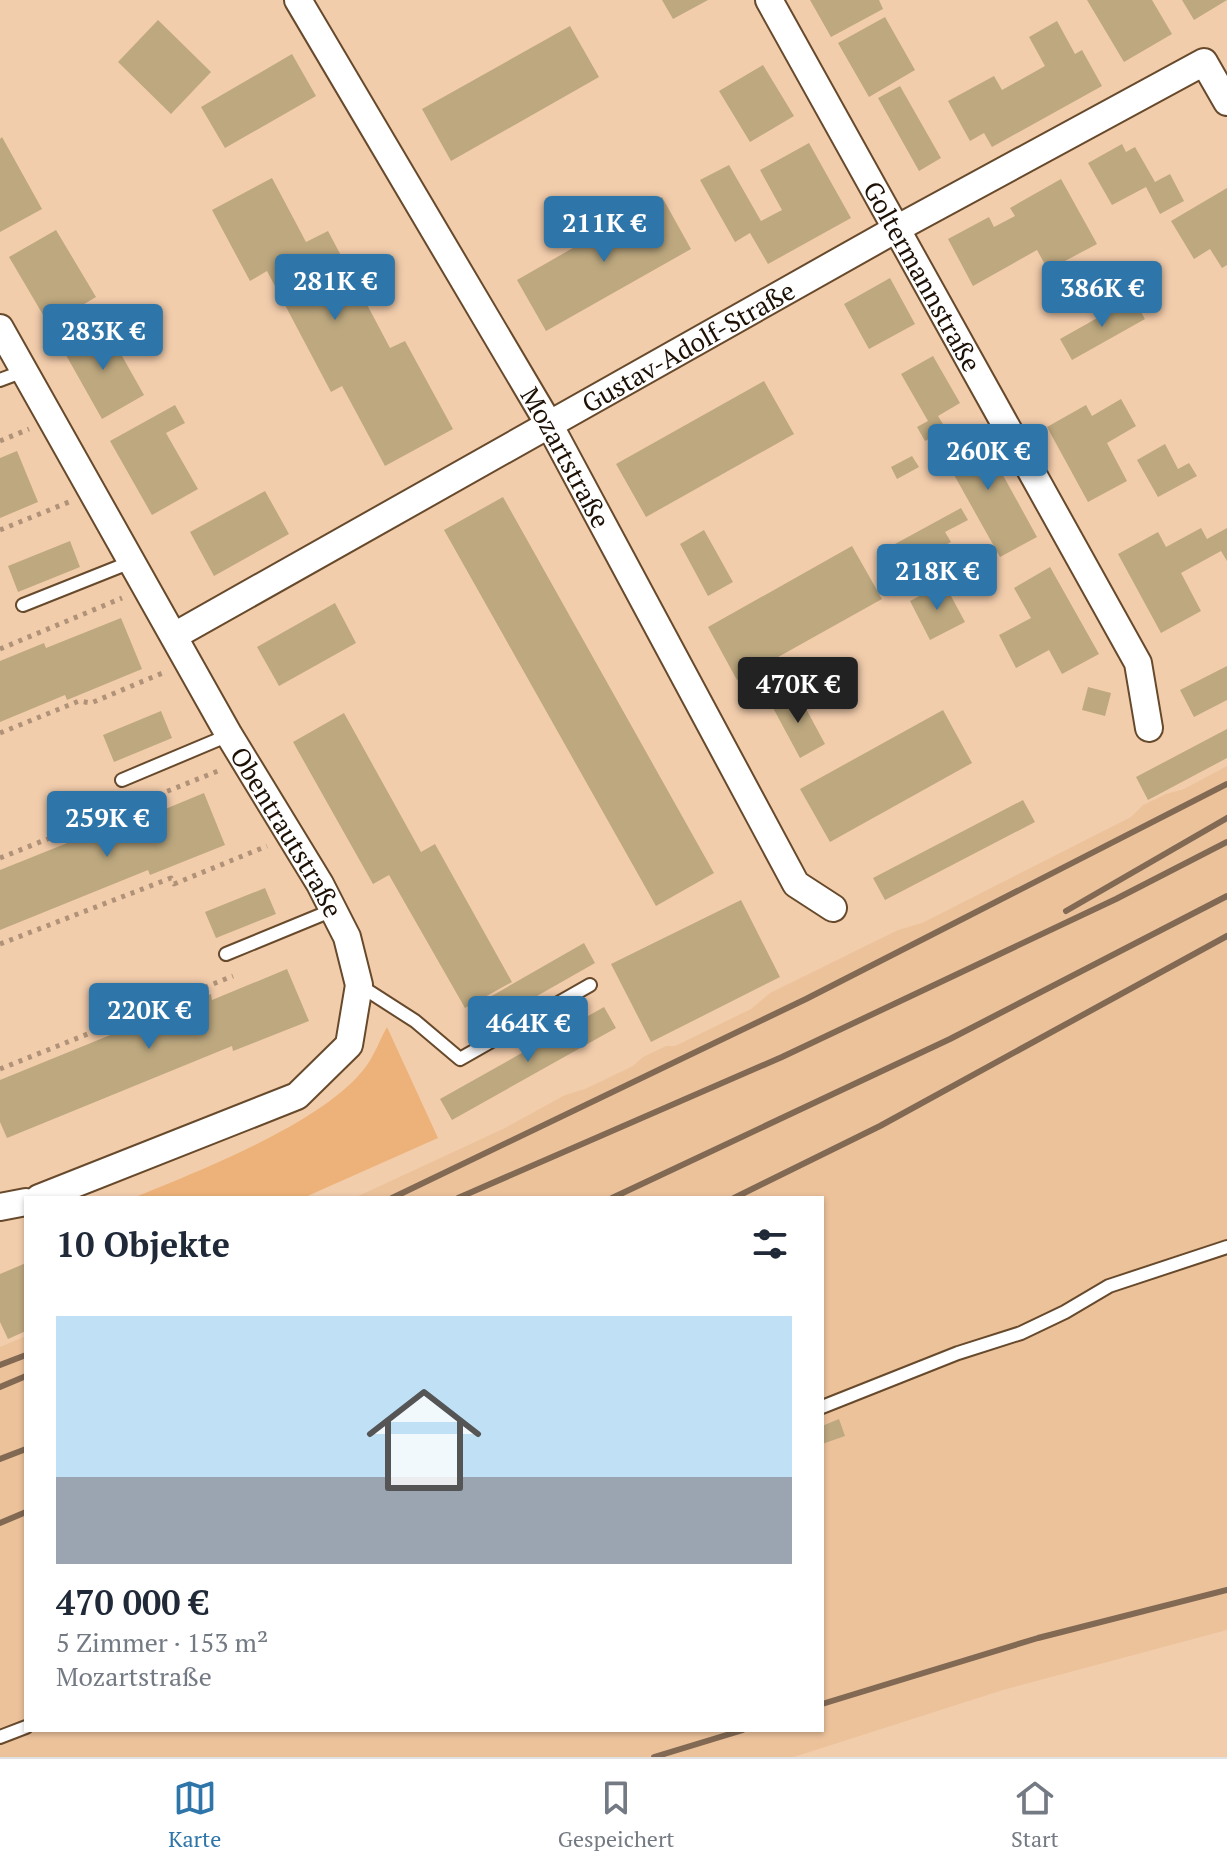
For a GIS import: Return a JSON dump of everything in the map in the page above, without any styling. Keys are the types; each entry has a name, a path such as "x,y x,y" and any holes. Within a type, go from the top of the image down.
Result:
{"street":[{"name":"Mozartstraße","path":"298,0 550,426 796,884 833,908"},
{"name":"Goltermannstraße","path":"769,0 1138,663 1149,728"},
{"name":"Gustav-Adolf-Straße","path":"174,636 898,228 1204,62 1227,102"},
{"name":"Obentrautstraße","path":"0,328 12,375 91,493 333,910 347,937 359,985 349,1045 297,1096 44,1196"},
{"path":"0,1207 24,1202"}],"lane":[{"path":"23,605 131,562"},
{"path":"122,780 229,735"},
{"path":"226,954 333,910"},
{"path":"359,985 415,1021 460,1059 590,985"},
{"path":"824,1406 958,1353 1021,1333 1109,1286 1227,1247"},
{"path":"0,1737 24,1728"}],"path":[{"path":"0,530 91,493"},
{"path":"0,649 145,588"},
{"path":"0,733 79,701 91,703 188,662"},
{"path":"0,858 244,760"},
{"path":"0,944 171,878 174,884 290,836"},
{"path":"0,1069 244,972"}],"shaded area":[{"path":"1227,766 1227,1630 1003,1690 794,1757 0,1757 0,1347 24,1337 24,1732 824,1732 824,1196 358,1196 505,1128 565,1095 633,1066 643,1057 666,1046 675,1046 751,1009 770,993 898,930 922,923 1131,817 1143,805 1184,789"},
{"path":"387,1027 438,1138 308,1196 138,1196 293,1125 348,1086 373,1056"}],"building":[{"path":"662,0 708,0 673,19"},
{"path":"810,0 879,0 883,9 831,37"},
{"path":"1087,0 1152,0 1172,34 1124,62"},
{"path":"1182,0 1227,0 1194,20"},
{"path":"885,17 915,70 869,97 838,43"},
{"path":"158,20 211,72 171,114 118,62"},
{"path":"1057,21 1075,54 1082,50 1102,86 992,147 984,133 970,141 948,101 994,76 1002,90 1045,66 1029,37"},
{"path":"570,26 599,77 451,161 422,109"},
{"path":"292,54 316,96 225,148 201,107"},
{"path":"763,65 794,116 750,142 719,91"},
{"path":"900,86 941,158 919,171 878,98"},
{"path":"2,137 42,209 0,232 0,139"},
{"path":"809,143 851,218 768,264 750,233 735,242 700,180 729,165 761,221 782,210 760,170"},
{"path":"1122,144 1126,152 1135,147 1155,182 1170,174 1184,201 1160,214 1146,187 1112,205 1088,163"},
{"path":"272,178 306,242 328,231 390,348 405,341 453,429 385,466 342,386 331,392 267,271 250,281 212,210"},
{"path":"1061,179 1097,244 1048,270 1037,250 973,286 948,239 989,217 994,227 1015,216 1010,208"},
{"path":"1227,188 1227,265 1222,268 1210,249 1194,259 1171,221"},
{"path":"662,197 691,249 546,331 517,280"},
{"path":"56,230 96,297 49,325 9,257"},
{"path":"890,278 915,324 869,349 844,304"},
{"path":"1133,298 1145,319 1072,360 1060,339"},
{"path":"104,324 144,395 102,419 62,348"},
{"path":"933,356 960,403 938,416 946,429 925,441 917,427 928,421 901,374"},
{"path":"764,381 794,434 646,517 616,464"},
{"path":"1121,399 1136,426 1107,443 1127,481 1088,502 1047,427 1086,405 1092,416"},
{"path":"175,405 185,423 166,433 198,489 152,515 110,441"},
{"path":"977,428 1037,537 1000,557 939,448"},
{"path":"1165,444 1178,469 1189,463 1197,476 1158,497 1137,460"},
{"path":"17,451 38,502 0,518 0,458"},
{"path":"912,456 919,467 897,479 891,467"},
{"path":"265,491 289,534 214,576 190,532"},
{"path":"503,497 714,873 656,906 444,530"},
{"path":"961,508 968,520 945,532 951,542 908,566 895,544"},
{"path":"1201,528 1207,539 1227,528 1227,561 1221,551 1181,573 1201,611 1161,633 1118,554 1158,532 1166,547"},
{"path":"704,530 733,582 708,596 680,544"},
{"path":"70,541 80,567 18,592 8,566"},
{"path":"852,546 882,599 737,680 708,627"},
{"path":"1050,567 1099,654 1062,674 1049,650 1016,668 999,635 1031,618 1014,588"},
{"path":"944,583 965,622 930,640 910,601"},
{"path":"335,603 356,643 279,686 257,647"},
{"path":"121,618 142,669 67,700 65,695 0,722 0,661 44,643 46,648"},
{"path":"1227,666 1227,700 1194,717 1180,690"},
{"path":"1088,687 1111,693 1105,716 1082,710"},
{"path":"797,692 825,744 800,758 772,706"},
{"path":"943,710 972,763 830,842 800,789"},
{"path":"161,711 172,738 114,762 103,735"},
{"path":"344,713 421,852 435,844 512,982 465,1008 389,875 373,884 293,742"},
{"path":"1227,729 1227,758 1148,800 1136,777"},
{"path":"204,793 225,845 150,875 148,870 0,930 0,870 127,819 129,824"},
{"path":"1023,800 1035,822 885,900 873,878"},
{"path":"265,888 276,914 216,938 205,912"},
{"path":"741,900 780,977 651,1042 611,964"},
{"path":"584,943 595,963 486,1025 474,1006"},
{"path":"287,969 309,1021 233,1051 232,1046 7,1138 0,1122 0,1080 211,994 212,1000"},
{"path":"604,1007 616,1028 452,1120 440,1099"},
{"path":"24,1264 24,1332 8,1339 0,1322 0,1274"},
{"path":"839,1419 845,1436 824,1443 824,1425"}],"railway":[{"path":"396,1196 806,999 1227,784"},
{"path":"1066,911 1227,818"},
{"path":"463,1196 782,1057 1116,899 1227,842"},
{"path":"616,1196 950,1039 1227,896"},
{"path":"738,1196 880,1126 1227,936"},
{"path":"0,1365 24,1356"},
{"path":"0,1387 24,1377"},
{"path":"0,1459 24,1450"},
{"path":"0,1523 24,1513"},
{"path":"824,1703 1038,1638 1227,1590"},
{"path":"654,1757 736,1732"}]}
